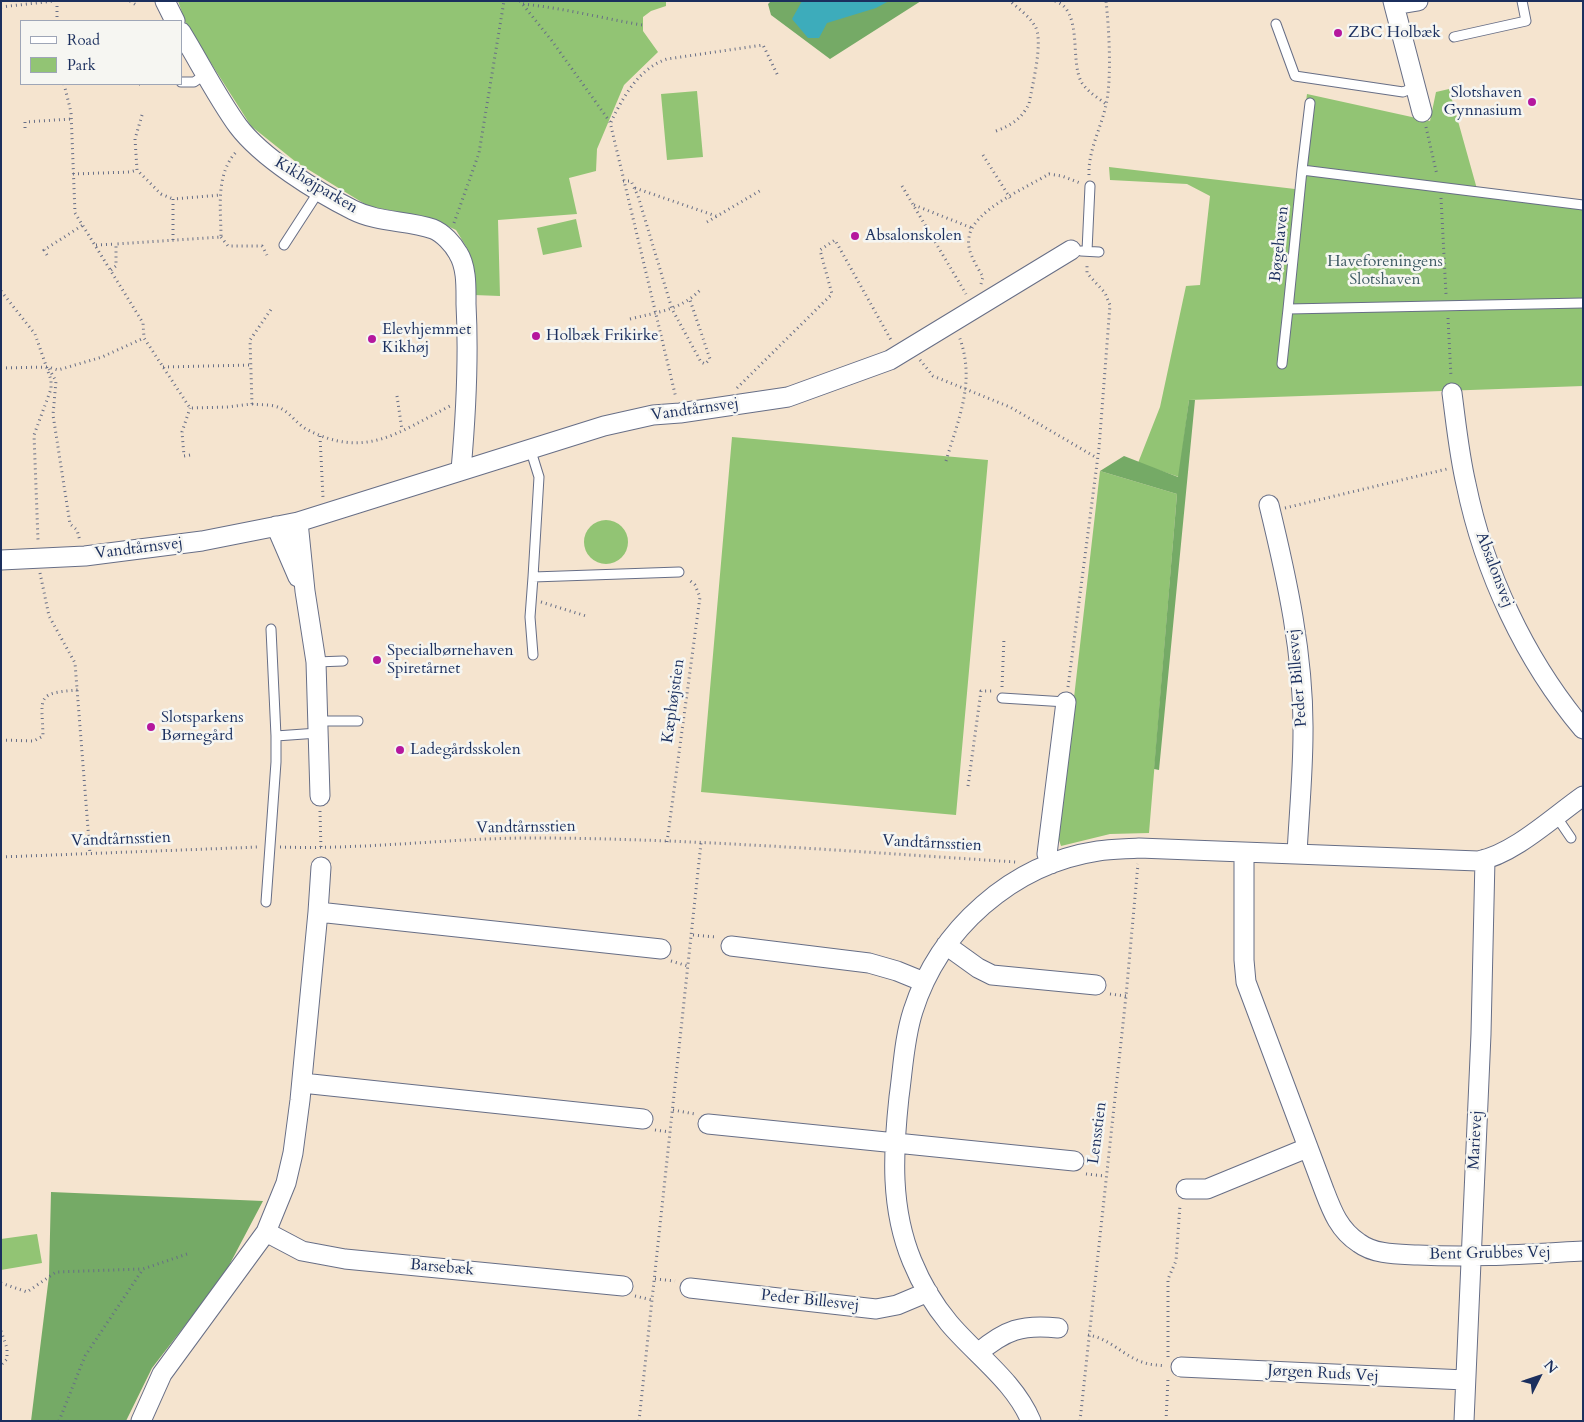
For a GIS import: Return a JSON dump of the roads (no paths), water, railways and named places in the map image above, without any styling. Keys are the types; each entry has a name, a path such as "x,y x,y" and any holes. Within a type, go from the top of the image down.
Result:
{"street":[{"path":"165,1 174,20"},
{"path":"1418,1 1394,3 1422,112"},
{"name":"Kikhøjparken","path":"182,34 238,127 265,154 354,211 378,220 434,230 448,240 459,254 465,274 468,341 467,419"},
{"name":"Vandtårnsvej","path":"1,560 85,556 202,541 298,522 530,448 612,424 653,415 681,403 788,397 890,360 905,342 953,322 1079,250"},
{"name":"Absalonsvej","path":"1451,389 1462,466 1484,548 1506,603 1540,670 1560,702 1583,729"},
{"path":"467,419 484,462"},
{"path":"461,470 467,419"},
{"name":"Peder Billesvej","path":"1270,508 1292,605 1299,666 1303,733 1297,854"},
{"path":"298,522 305,591 316,662 320,796"},
{"path":"276,526 305,591"},
{"path":"1051,864 1047,854 1066,702"},
{"path":"1031,1421 1012,1390 948,1322 928,1292 912,1261 899,1218 894,1181 894,1143 907,1034 924,982 946,945 967,920 990,899 1026,875 1051,864 1097,851 1140,848 1449,860 1485,859 1515,844 1583,796"},
{"name":"Bent Grubbes Vej","path":"1244,853 1244,960 1246,982 1307,1148 1335,1218 1346,1233 1360,1244 1377,1251 1394,1253 1472,1257 1583,1251"},
{"name":"Marievej","path":"1464,1421 1472,1257 1485,859"},
{"path":"141,1421 162,1374 266,1232 289,1171 302,1083 321,867"},
{"path":"318,912 661,949"},
{"path":"946,945 978,968 992,974 1096,985"},
{"path":"731,946 869,963 897,971 924,982"},
{"path":"302,1083 644,1119"},
{"path":"708,1124 1074,1160"},
{"path":"1186,1189 1207,1189 1307,1148"},
{"name":"Barsebæk","path":"266,1232 302,1251 345,1259 623,1286"},
{"name":"Peder Billesvej","path":"690,1288 876,1309 897,1305 928,1292"},
{"path":"978,1353 995,1338 1017,1328 1036,1325 1058,1328"},
{"name":"Jørgen Ruds Vej","path":"1174,1366 1465,1380"}],"lane":[{"path":"1454,37 1526,21 1522,1"},
{"path":"1276,24 1295,76 1403,92 1415,87"},
{"path":"182,82 194,82 206,74"},
{"name":"Bøgehaven","path":"1282,364 1310,103"},
{"path":"1302,170 1583,205"},
{"path":"1090,186 1079,250 1099,252"},
{"path":"284,245 319,190"},
{"path":"1288,309 1583,303"},
{"path":"530,448 539,477 532,600 532,655"},
{"path":"533,577 679,572"},
{"path":"266,902 276,762 271,629"},
{"path":"316,662 343,661"},
{"path":"1002,698 1066,702"},
{"path":"276,736 358,721"},
{"path":"1555,816 1572,838"}],"water":[{"path":"802,1 889,1 876,8 827,23 819,38 808,38 792,19"}],"place":[{"name":"ZBC Holbæk","path":"1338,33"},
{"name":"Slotshaven Gynnasium","path":"1532,102"},
{"name":"Absalonskolen","path":"855,236"},
{"name":"Holbæk Frikirke","path":"536,336"},
{"name":"Elevhjemmet Kikhøj","path":"372,339"},
{"name":"Specialbørnehaven Spiretårnet","path":"377,660"},
{"name":"Slotsparkens Børnegård","path":"151,727"},
{"name":"Ladegårdsskolen","path":"400,750"}],"park label":[{"name":"Haveforeningens Slotshaven","path":"1385,271"}]}
